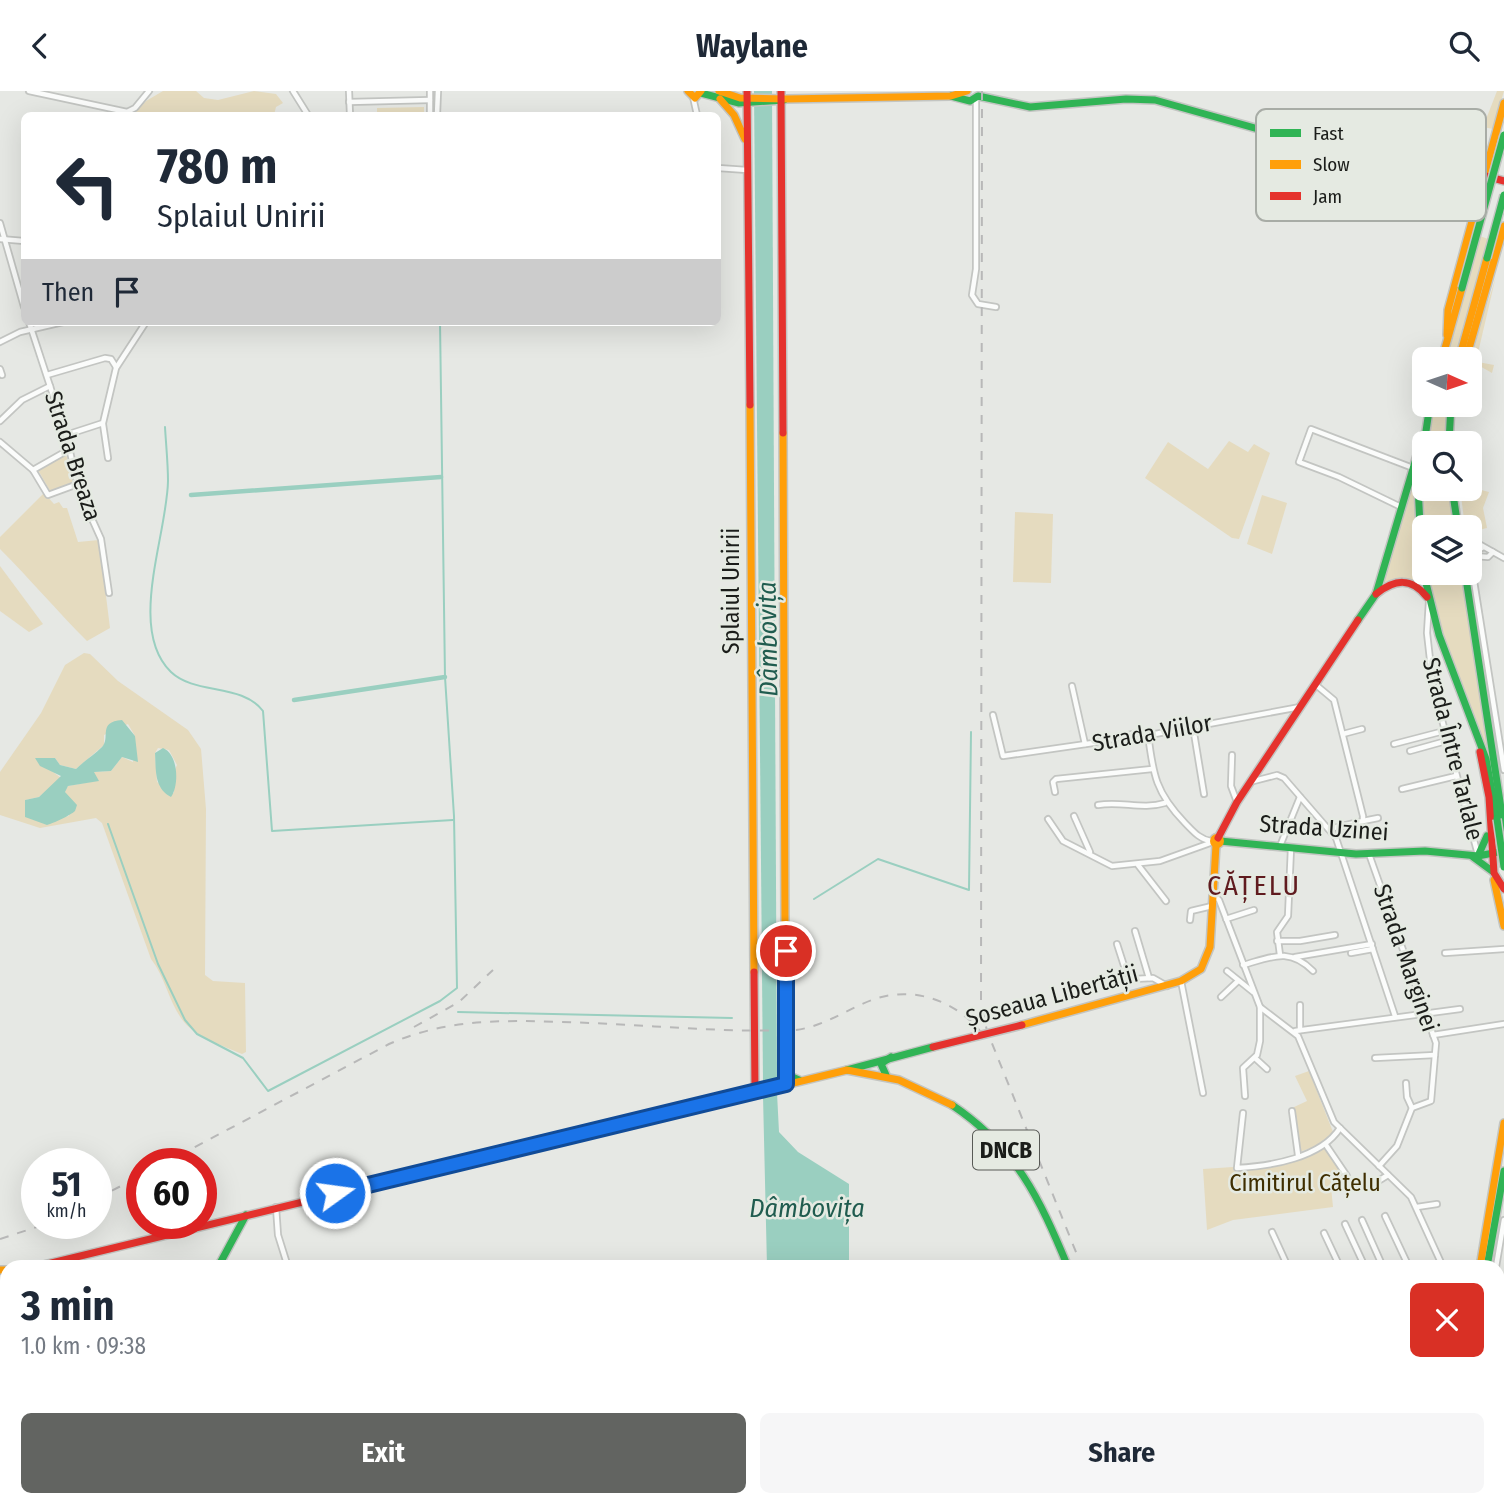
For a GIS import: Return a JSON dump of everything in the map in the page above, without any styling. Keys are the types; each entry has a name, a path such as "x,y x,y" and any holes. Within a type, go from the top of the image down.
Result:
{"main road":[{"path":"689,93 748,98 971,96 1034,107 1125,99 1155,100 1256,128"},
{"path":"719,94 737,121 747,150"},
{"path":"783,97 786,1084"},
{"name":"Splaiul Unirii","path":"748,98 759,1091"},
{"path":"1486,168 1504,103"},
{"path":"1486,201 1504,135"},
{"path":"1486,176 1504,181"},
{"path":"1462,347 1504,195"},
{"path":"1486,202 1488,205 1504,205"},
{"path":"1447,344 1448,310 1472,221"},
{"path":"1446,347 1480,221"},
{"path":"1469,347 1504,226"},
{"name":"Șoseaua Libertății","path":"847,1070 1167,986 1194,976 1206,962 1216,841 1237,802 1376,594 1412,474"},
{"path":"1418,501 1429,600 1486,759 1504,828"},
{"path":"1376,594 1392,583 1404,580 1417,585 1429,600"},
{"path":"1468,585 1487,715 1504,867"},
{"path":"1487,715 1504,801"},
{"path":"1470,718 1483,763 1491,854 1504,926"},
{"path":"1478,856 1486,843 1489,813"},
{"name":"Strada Uzinei","path":"1216,841 1340,853 1425,851 1478,856 1504,852"},
{"path":"1504,852 1497,858 1494,873 1504,888"},
{"name":"Strada Uzinei","path":"1468,856 1483,862 1494,873"},
{"path":"863,1071 887,1059"},
{"path":"886,1075 881,1069 887,1059"},
{"path":"786,1065 791,1077 803,1080"},
{"name":"DNCB","path":"63,1260 847,1070 886,1075 950,1105 999,1142 1036,1193 1065,1260"},
{"path":"1481,1260 1504,1123"},
{"path":"1488,1260 1504,1171"},
{"path":"222,1260 246,1215"}],"street":[{"path":"29,91 57,94 127,111 135,108 149,91"},
{"path":"293,91 306,112"},
{"path":"349,91 350,112"},
{"path":"430,91 430,112"},
{"path":"438,91 438,112"},
{"path":"689,93 695,112"},
{"path":"971,96 976,120 976,269 972,295 978,304 996,307"},
{"path":"349,102 430,100"},
{"path":"721,168 747,170"},
{"path":"0,223 2,239 21,298"},
{"path":"2,239 21,241"},
{"name":"Strada Breaza","path":"30,326 66,435 78,484 101,539 108,593"},
{"path":"0,342 47,326"},
{"path":"108,458 103,423 116,368 143,326"},
{"path":"47,375 105,358 113,361 116,368"},
{"path":"0,421 22,400 50,386"},
{"path":"66,435 103,423"},
{"path":"1402,507 1339,477 1298,462 1312,429 1412,467"},
{"path":"0,442 33,470 49,496 78,484"},
{"path":"33,470 69,449"},
{"path":"1482,546 1504,558"},
{"path":"1493,552 1488,557 1475,556 1471,562 1504,770"},
{"name":"Strada Între Tarlale","path":"1429,600 1426,618 1429,660 1446,741 1478,856"},
{"path":"1316,685 1334,698 1363,821"},
{"path":"1072,686 1085,744"},
{"name":"Strada Viilor","path":"993,715 1003,756 1137,733 1148,734 1193,727 1301,707"},
{"path":"1193,727 1204,794"},
{"path":"1343,734 1362,729"},
{"path":"1394,744 1444,731"},
{"path":"1148,734 1152,769 1165,803 1196,834 1216,841"},
{"path":"1410,751 1446,741"},
{"path":"1232,755 1231,786 1237,802"},
{"path":"1055,792 1053,782 1056,779 1152,769"},
{"path":"1250,782 1281,776 1329,829 1340,853 1395,1016"},
{"path":"1402,789 1456,776"},
{"path":"1280,846 1300,797"},
{"path":"1098,805 1122,803 1149,807 1165,803"},
{"path":"1074,816 1090,852"},
{"path":"1329,829 1378,817"},
{"path":"1048,819 1063,841 1090,852 1112,866 1138,865 1179,856 1216,841"},
{"path":"1280,954 1277,932 1289,913 1291,848"},
{"name":"Strada Marginei","path":"1369,854 1433,1035 1435,1055 1431,1101 1412,1108 1397,1146 1380,1166"},
{"path":"1138,865 1166,901"},
{"path":"1213,894 1218,898 1260,1007 1297,1031 1460,1009"},
{"path":"1190,920 1191,911 1212,906"},
{"path":"1226,919 1254,909"},
{"path":"1135,931 1149,978"},
{"path":"1277,941 1300,941 1335,935"},
{"path":"1117,944 1126,972 1136,981 1149,978 1167,986"},
{"path":"1351,953 1373,947"},
{"path":"1243,965 1280,954 1295,957 1373,947"},
{"path":"1444,953 1504,949"},
{"path":"1295,957 1313,971"},
{"path":"1227,971 1253,992"},
{"path":"1181,981 1203,1093"},
{"path":"1221,996 1238,981"},
{"path":"1300,1005 1297,1031 1332,1118 1417,1207 1440,1260"},
{"path":"1245,1096 1243,1068 1255,1058 1260,1041 1257,1016 1260,1007"},
{"path":"1433,1035 1504,1024"},
{"path":"1376,1058 1435,1055"},
{"path":"1255,1058 1267,1069"},
{"path":"1406,1083 1407,1097 1412,1108"},
{"path":"1292,1111 1298,1155"},
{"path":"1243,1112 1237,1168 1298,1155 1326,1145 1340,1128"},
{"path":"1326,1145 1347,1176 1345,1180"},
{"path":"1370,1186 1388,1175"},
{"path":"1417,1207 1437,1204"},
{"path":"276,1207 278,1235 286,1260"},
{"path":"1385,1216 1406,1260"},
{"path":"1362,1220 1380,1260"},
{"path":"1497,1260 1504,1220"},
{"path":"1345,1224 1362,1260"},
{"path":"1272,1232 1285,1260"},
{"path":"1324,1233 1337,1260"}],"green space":[{"path":"163,91 196,91 204,98 218,100 254,91 276,94 283,103 276,107 275,112 136,112 146,101"},
{"path":"1497,91 1504,91 1493,129 1486,128 1486,119"},
{"path":"424,107 424,112 377,112 377,108"},
{"path":"1480,236 1488,239 1459,347 1449,347"},
{"path":"1496,276 1479,347 1475,347 1481,322 1472,347 1476,335"},
{"path":"1482,363 1494,365 1492,373 1482,367"},
{"path":"1431,417 1446,417 1446,431 1428,431"},
{"path":"1229,441 1248,452 1254,444 1270,453 1239,539 1232,538 1145,478 1168,442 1208,469"},
{"path":"66,454 73,482 50,491 38,470"},
{"path":"1412,481 1412,501 1416,501 1416,515 1412,515 1412,580 1407,578 1383,585"},
{"path":"1482,490 1489,492 1483,508 1487,528 1482,529 1482,515 1463,515 1462,501 1482,501"},
{"path":"44,493 54,504 59,502 63,508 67,508 78,542 99,540 110,628 87,641 0,549 0,537"},
{"path":"1262,495 1287,503 1272,554 1247,544"},
{"path":"1422,501 1450,501 1452,515 1422,515"},
{"path":"1015,512 1053,514 1051,583 1013,582"},
{"path":"0,566 43,624 29,632 0,611"},
{"path":"1430,585 1463,585 1489,757 1441,629"},
{"path":"84,653 90,654 118,681 188,730 201,749 206,809 205,975 213,981 245,983 246,1052 242,1054 196,1033 179,1015 151,959 102,823 96,818 40,828 0,815 0,772 41,713 65,665","holes":["128,724 135,736 133,762 122,757 111,771 94,772 95,781 68,786 65,791 69,816 58,818 25,800 39,797 61,778 35,758 55,758 60,765 76,769 104,745 104,735","158,748 169,750 177,765 173,774 174,793 157,782 155,753"]},
{"path":"1309,1071 1333,1132 1320,1145 1299,1152 1292,1108 1307,1101 1295,1076"},
{"name":"Cimitirul Cățelu","path":"1327,1148 1346,1178 1331,1187 1333,1207 1233,1220 1207,1230 1203,1169 1233,1167 1234,1171 1278,1164"}],"water":[{"path":"754,91 772,91 777,1079 763,1082"},
{"path":"122,720 135,736 138,762 122,757 111,771 94,772 99,781 68,786 65,792 77,805 75,811 62,819 47,825 25,817 25,800 39,797 61,776 40,766 35,758 55,758 60,765 76,769 102,747 107,727 114,721"},
{"path":"163,748 175,764 175,786 171,797 161,789 156,772 155,753"},
{"name":"Dâmbovița","path":"777,1093 779,1132 798,1152 849,1184 849,1260 767,1260 763,1096"}],"waterway":[{"path":"108,824 158,964 185,1020 197,1034 243,1058 268,1091 440,1001 457,988 454,816 445,677 440,326"},
{"path":"165,427 168,481 150,607 152,632 158,654 171,672 193,684 243,696 263,711 272,831 453,820"},
{"path":"191,495 441,477"},
{"path":"294,700 445,677"},
{"path":"814,899 878,859 969,890 971,732"},
{"path":"458,1012 732,1018"}],"railway":[{"path":"982,91 981,1003 987,1031 1079,1260"},
{"path":"414,1027 459,1002 493,970"},
{"path":"193,1148 389,1044 431,1030 474,1023 539,1021 796,1030 826,1021 872,1000 904,994 920,996 950,1006 964,1015 986,1039"},
{"path":"112,1191 126,1183"},
{"path":"0,1239 21,1232"}],"traffic: fast":[{"path":"701,93 739,103 784,100"},
{"path":"951,96 970,101 978,96 1030,107 1126,99 1155,100 1256,128"},
{"path":"1486,201 1504,135"},
{"path":"1487,258 1504,195"},
{"path":"1462,288 1480,221"},
{"path":"1428,417 1418,485 1422,567 1439,635 1486,759 1497,819"},
{"path":"1450,417 1450,431"},
{"path":"1358,620 1376,594 1412,472"},
{"path":"1454,501 1456,515"},
{"path":"1467,585 1504,828"},
{"path":"1497,819 1504,867"},
{"path":"1478,856 1487,836"},
{"path":"1220,841 1356,854 1425,851 1478,856 1504,851"},
{"path":"1473,857 1492,871"},
{"path":"785,925 786,1084"},
{"path":"847,1070 933,1047"},
{"path":"886,1075 881,1064 891,1057"},
{"path":"786,1065 790,1076 799,1080"},
{"path":"952,1105 993,1139 1023,1176 1047,1218 1065,1260"},
{"path":"1488,1260 1504,1171"},
{"path":"222,1260 246,1215"}],"traffic: slow":[{"path":"688,91 695,98 701,91"},
{"path":"719,91 740,98 786,99 951,96 967,91"},
{"path":"720,99 734,115 745,139"},
{"path":"1486,170 1504,103"},
{"path":"1447,335 1448,310 1472,221"},
{"path":"1469,347 1504,226"},
{"path":"1462,347 1487,258"},
{"path":"1445,347 1462,288"},
{"path":"750,405 754,972"},
{"path":"783,433 785,925"},
{"path":"1217,837 1221,841 1217,845 1213,841 1217,837"},
{"path":"1022,1025 1181,981 1201,969 1210,947 1216,845"},
{"path":"1494,880 1504,926"},
{"path":"426,1172 847,1070 899,1080 952,1105"},
{"path":"1481,1260 1504,1123"}],"traffic: jam":[{"path":"747,91 750,405"},
{"path":"781,91 783,433"},
{"path":"1486,176 1504,181"},
{"path":"1376,594 1390,585 1403,582 1415,586 1427,597"},
{"path":"1218,838 1237,802 1358,620"},
{"path":"1480,752 1489,797 1494,873 1504,889"},
{"path":"754,972 755,1091"},
{"path":"933,1047 1022,1025"},
{"path":"64,1260 426,1172"}],"district":[{"name":"CĂȚELU","path":"1254,885"}],"route":[{"path":"335,1193 786,1084 786,951"}]}
